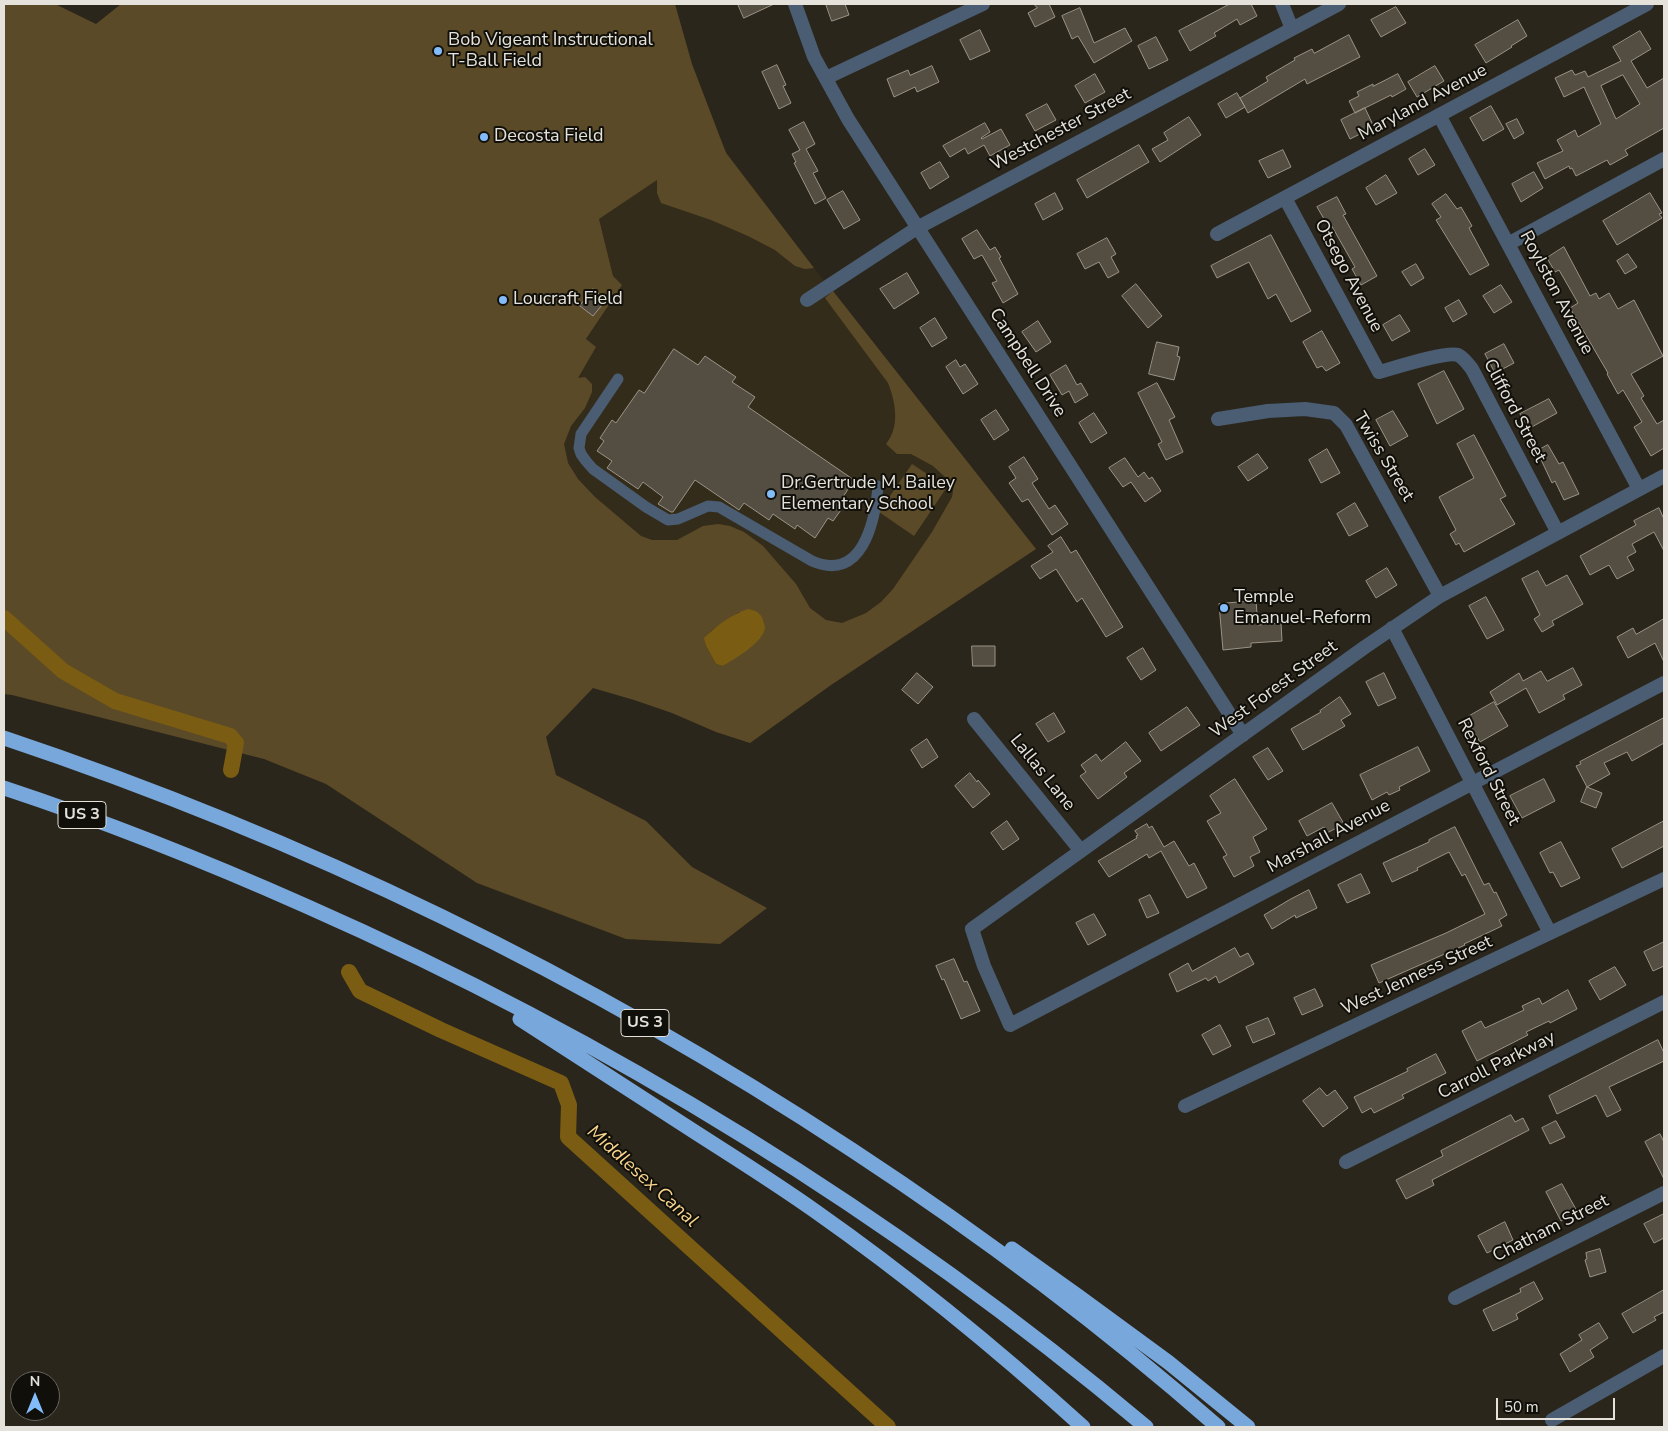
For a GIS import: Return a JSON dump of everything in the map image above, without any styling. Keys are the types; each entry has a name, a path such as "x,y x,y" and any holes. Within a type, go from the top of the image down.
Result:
{"highway":[{"name":"US 3","path":"4,738 176,799 388,890 542,967 642,1022 749,1084 934,1205 1118,1342 1218,1427"},
{"name":"US 3","path":"4,788 88,817 238,876 351,926 445,971 606,1056 792,1167 887,1231 981,1298 1071,1366 1146,1427"},
{"path":"445,971 823,1216 953,1315 1083,1427"},
{"path":"837,1140 974,1224 1062,1284 1168,1362 1248,1427"}],"street":[{"name":"Campbell Drive","path":"794,4 814,57 848,119 1243,735"},
{"path":"826,78 983,4"},
{"path":"1282,4 1292,29"},
{"name":"Westchester Street","path":"807,300 917,228 1339,4"},
{"name":"Maryland Avenue","path":"1218,234 1647,4"},
{"name":"Roylston Avenue","path":"1439,115 1640,489"},
{"path":"1508,244 1663,163"},
{"name":"Otsego Avenue","path":"1285,198 1379,372"},
{"name":"Clifford Street","path":"1379,372 1442,356 1456,354 1463,358 1472,369 1558,533"},
{"path":"618,379 581,434 579,448 581,454 593,469 668,520 678,519 708,506 720,507 812,561 828,566 852,558 860,552 870,530 875,512 878,486"},
{"name":"Twiss Street","path":"1218,419 1268,411 1305,409 1334,413 1346,425 1440,596"},
{"name":"West Forest Street","path":"972,929 1392,628 1440,596 1664,476"},
{"name":"Rexford Street","path":"1392,628 1550,933"},
{"name":"Marshall Avenue","path":"972,929 984,966 1010,1025 1664,683"},
{"name":"Lallas Lane","path":"974,719 1081,851"},
{"name":"West Jenness Street","path":"1185,1106 1664,879"},
{"name":"Carroll Parkway","path":"1346,1162 1664,1002"},
{"name":"Chatham Street","path":"1455,1298 1664,1193"},
{"path":"1552,1420 1664,1356"}],"shaded area":[{"path":"4,4 55,4 96,24 121,4 675,4 692,64 726,153 814,268 805,269 795,266 775,250 748,236 711,220 661,203 657,193 657,180 599,219 613,276 622,285 586,339 596,347 578,378 585,377 592,384 592,392 585,408 571,426 564,444 568,463 578,479 595,497 641,536 652,540 677,540 703,526 718,524 730,526 744,532 763,546 796,584 810,608 826,620 842,623 866,613 881,602 893,589 932,532 952,497 954,485 933,466 911,454 897,454 886,444 895,423 895,407 891,391 888,383 825,298 833,291 1036,549 831,685 750,743 716,732 672,713 593,688 546,737 556,775 646,821 692,867 767,908 720,944 626,939 477,883 326,784 264,759 4,694","holes":["739,612 746,650 722,666 716,664 706,646 705,638 712,630"]},
{"name":"Dr.Gertrude M. Bailey Elementary School","path":"720,137 727,153 814,268 1036,549 831,685 750,743 508,435 596,348 586,340 600,318 613,276 599,219"},
{"path":"912,464 947,487 914,536 879,512"},
{"path":"748,609 761,615 765,627 764,632 755,644 741,655 722,666 716,664 706,646 704,638 724,621"}],"building":[{"path":"738,4 774,4 744,18"},
{"path":"826,4 845,4 849,15 832,21"},
{"path":"1034,4 1049,4 1055,17 1035,27 1028,13 1037,8"},
{"path":"1230,4 1251,4 1257,16 1240,25 1237,19 1214,33 1216,36 1190,51 1179,31"},
{"path":"1396,7 1406,23 1381,37 1371,20"},
{"path":"1080,8 1094,43 1125,28 1132,41 1094,63 1078,36 1072,39 1062,16"},
{"path":"1518,20 1527,36 1486,63 1475,45"},
{"path":"980,30 990,51 970,60 960,40"},
{"path":"1640,31 1651,49 1631,61 1647,88 1664,78 1664,128 1625,150 1628,155 1610,165 1607,160 1576,176 1569,166 1545,179 1537,163 1563,151 1557,140 1575,130 1578,137 1601,124 1584,87 1564,97 1555,78 1572,70 1575,75 1585,71 1588,77 1621,61 1613,47","holes":["1623,75 1640,104 1616,119 1601,86"]},
{"path":"1349,35 1360,57 1307,84 1305,79 1248,113 1240,98 1268,81 1266,77 1295,60 1294,58 1312,49 1314,53"},
{"path":"1156,37 1168,60 1149,69 1138,46"},
{"path":"777,65 786,85 783,86 791,103 779,109 762,72"},
{"path":"932,66 939,82 917,92 915,87 894,97 887,79 908,70 910,75"},
{"path":"1435,66 1444,81 1417,97 1408,82"},
{"path":"1095,74 1105,92 1085,103 1075,86"},
{"path":"1398,74 1406,89 1355,113 1349,101 1359,96 1357,92"},
{"path":"1237,93 1245,107 1226,118 1218,104"},
{"path":"1047,104 1056,120 1035,131 1026,115"},
{"path":"1491,106 1504,129 1483,141 1470,118"},
{"path":"1365,108 1374,127 1350,139 1341,120"},
{"path":"1189,117 1201,135 1160,162 1152,149 1168,140 1164,133"},
{"path":"1517,119 1524,133 1514,139 1506,124"},
{"path":"804,122 815,144 806,149 818,171 813,173 826,198 815,204 794,163 796,162 792,154 800,150 789,130"},
{"path":"985,123 990,132 982,139 1001,129 1010,145 990,156 984,145 968,154 965,148 950,157 943,146"},
{"path":"1139,145 1149,162 1087,198 1077,180"},
{"path":"1425,149 1435,165 1418,175 1409,159"},
{"path":"1283,150 1291,167 1268,178 1259,161"},
{"path":"940,162 949,177 930,189 921,173"},
{"path":"1534,172 1543,188 1521,202 1512,184"},
{"path":"1386,175 1397,193 1376,205 1366,188"},
{"path":"843,191 860,220 844,229 827,200"},
{"path":"1055,193 1063,209 1043,220 1035,204"},
{"path":"1650,193 1662,213 1659,214 1662,218 1617,245 1603,221"},
{"path":"1446,194 1457,209 1461,207 1472,226 1469,228 1489,265 1470,275 1436,220 1441,217 1432,204"},
{"path":"1337,197 1346,214 1343,215 1377,276 1361,285 1352,269 1355,267 1330,223 1327,224 1317,207"},
{"path":"977,230 990,250 995,247 1018,294 1003,303 992,283 997,281 982,255 974,259 962,239"},
{"path":"1271,235 1311,311 1291,322 1276,294 1268,299 1249,262 1217,278 1211,266"},
{"path":"1107,238 1116,254 1111,257 1119,272 1108,278 1099,262 1085,269 1077,254"},
{"path":"1564,247 1590,296 1596,293 1599,299 1609,293 1618,309 1634,300 1663,356 1631,374 1644,396 1641,398 1657,424 1664,420 1664,448 1651,456 1634,427 1642,422 1623,390 1618,394 1608,373 1570,308 1578,303 1559,270 1555,272 1547,258"},
{"path":"1628,254 1637,267 1625,274 1617,261"},
{"path":"1416,264 1424,278 1411,286 1402,272"},
{"path":"907,273 919,293 894,309 880,289"},
{"path":"1136,284 1162,316 1148,328 1122,296"},
{"path":"1501,285 1512,302 1494,313 1483,296"},
{"path":"593,289 606,300 593,316 580,306"},
{"path":"1459,300 1467,314 1453,322 1445,308"},
{"path":"1400,315 1410,331 1392,341 1383,325"},
{"path":"935,318 947,338 932,347 920,328"},
{"path":"1038,321 1051,342 1036,352 1022,332"},
{"path":"1322,331 1340,363 1326,371 1322,366 1317,368 1303,342"},
{"path":"1157,342 1179,347 1177,356 1180,357 1174,380 1149,374"},
{"path":"1504,344 1514,363 1495,373 1485,354"},
{"path":"674,349 698,365 705,356 736,377 732,382 755,397 748,407 854,480 841,500 846,503 833,521 828,518 815,538 797,525 795,529 773,514 769,520 744,503 739,510 695,480 673,512 671,512 658,504 663,497 643,482 638,489 607,468 612,461 597,451 604,441 600,438 612,420 616,423 639,390 644,393"},
{"path":"956,360 960,367 965,364 978,384 963,394 946,367"},
{"path":"1066,365 1077,385 1081,383 1088,395 1075,403 1069,391 1062,395 1050,375"},
{"path":"1444,371 1464,409 1437,424 1418,384"},
{"path":"1157,383 1175,417 1169,420 1183,452 1166,460 1158,444 1162,442 1138,393"},
{"path":"1549,399 1557,413 1528,429 1520,414"},
{"path":"996,410 1009,430 994,440 981,420"},
{"path":"1393,411 1408,436 1390,446 1376,420"},
{"path":"1094,413 1107,433 1091,443 1079,423"},
{"path":"1474,435 1506,496 1500,499 1515,524 1464,552 1459,543 1456,545 1450,534 1456,530 1439,497 1474,478 1457,444"},
{"path":"1548,445 1559,464 1563,462 1579,494 1564,500 1555,481 1552,483 1537,451"},
{"path":"1327,449 1340,473 1321,483 1309,460"},
{"path":"1258,454 1268,468 1248,481 1238,467"},
{"path":"1024,457 1038,479 1032,483 1049,509 1055,505 1068,524 1052,535 1028,499 1022,502 1009,483 1016,478 1009,467"},
{"path":"1125,458 1138,477 1144,472 1149,479 1152,477 1161,491 1145,502 1131,482 1123,487 1109,468"},
{"path":"1355,503 1368,526 1349,536 1337,514"},
{"path":"1659,508 1664,519 1664,551 1654,532 1632,544 1636,552 1627,557 1634,570 1617,579 1609,565 1590,575 1580,556 1636,525 1634,521"},
{"path":"1061,537 1071,553 1076,550 1123,627 1106,637 1082,598 1077,602 1056,569 1040,579 1031,566 1053,552 1048,546"},
{"path":"1387,568 1397,585 1376,598 1366,581"},
{"path":"1538,571 1546,586 1567,575 1583,604 1552,621 1554,625 1542,632 1534,619 1540,615 1522,579"},
{"path":"1486,597 1504,630 1487,639 1469,606"},
{"path":"1256,601 1258,625 1281,623 1282,641 1251,643 1251,647 1223,650 1219,604"},
{"path":"1664,619 1664,662 1655,643 1628,658 1617,637 1633,628 1636,634"},
{"path":"972,646 995,646 995,666 973,666"},
{"path":"1143,648 1156,670 1141,680 1127,658"},
{"path":"1573,668 1582,685 1563,695 1565,699 1539,713 1526,688 1497,705 1490,692 1519,673 1523,681 1541,671 1547,681"},
{"path":"917,673 933,687 918,704 902,690"},
{"path":"1384,673 1396,698 1378,706 1366,682"},
{"path":"1340,697 1351,714 1341,720 1345,726 1303,750 1291,729 1321,712"},
{"path":"1494,702 1508,726 1480,742 1466,718"},
{"path":"1187,707 1200,725 1161,751 1149,733"},
{"path":"1054,713 1065,732 1048,742 1036,724"},
{"path":"1664,718 1664,743 1632,761 1627,752 1604,763 1610,774 1587,787 1576,766 1581,764 1580,762"},
{"path":"927,739 938,757 922,768 911,750"},
{"path":"1126,742 1141,761 1124,773 1127,777 1098,799 1080,776 1086,772 1081,765 1096,754 1101,761"},
{"path":"1418,747 1430,771 1399,787 1400,790 1389,795 1387,792 1372,800 1360,775"},
{"path":"1268,748 1283,771 1268,780 1253,757"},
{"path":"970,773 990,794 973,808 955,786"},
{"path":"1235,779 1267,829 1253,837 1260,852 1250,857 1254,866 1234,877 1223,857 1227,855 1207,821 1221,813 1210,796"},
{"path":"1544,779 1555,801 1522,818 1510,796"},
{"path":"1587,787 1602,793 1596,808 1581,802"},
{"path":"1332,803 1344,824 1327,833 1324,827 1307,836 1299,821"},
{"path":"1007,821 1019,839 1003,850 991,833"},
{"path":"1664,821 1664,846 1622,868 1612,849"},
{"path":"1147,824 1149,828 1152,826 1164,847 1174,841 1189,866 1194,863 1207,888 1187,898 1161,851 1149,858 1147,854 1109,877 1098,861 1137,838 1136,836 1138,835 1135,831"},
{"path":"1455,827 1484,885 1489,883 1494,893 1496,892 1507,915 1499,920 1502,926 1465,945 1379,983 1371,965 1485,914 1465,874 1462,876 1449,852 1392,882 1383,863 1429,842 1429,840"},
{"path":"1561,842 1580,878 1561,887 1553,872 1550,873 1540,853"},
{"path":"1361,874 1370,893 1347,903 1338,885"},
{"path":"1309,890 1317,908 1296,918 1295,915 1272,929 1264,915"},
{"path":"1150,895 1159,913 1147,918 1139,900"},
{"path":"1094,914 1106,935 1088,945 1076,923"},
{"path":"1664,942 1664,966 1653,971 1644,952"},
{"path":"1235,948 1240,957 1248,953 1254,964 1219,983 1216,976 1208,981 1206,978 1177,992 1169,974 1188,963 1192,971"},
{"path":"954,959 964,982 967,981 980,1011 961,1019 944,979 942,980 936,966"},
{"path":"1615,967 1626,985 1600,1000 1589,981"},
{"path":"1315,989 1323,1006 1302,1015 1294,998"},
{"path":"1568,990 1577,1009 1550,1023 1549,1021 1526,1032 1528,1035 1477,1061 1462,1031 1481,1021 1485,1028 1524,1010 1522,1006 1539,998 1542,1004"},
{"path":"1268,1018 1275,1034 1253,1043 1246,1027"},
{"path":"1220,1025 1231,1046 1213,1055 1202,1035"},
{"path":"1658,1040 1664,1053 1664,1061 1609,1087 1621,1110 1607,1117 1596,1095 1557,1114 1549,1096"},
{"path":"1436,1054 1446,1073 1402,1095 1404,1098 1374,1113 1371,1108 1362,1113 1354,1097 1408,1071 1407,1069"},
{"path":"1320,1088 1327,1096 1335,1090 1348,1108 1323,1127 1303,1101"},
{"path":"1511,1115 1515,1122 1523,1118 1529,1130 1432,1180 1434,1185 1406,1199 1396,1180 1443,1156 1441,1151"},
{"path":"1556,1121 1565,1137 1550,1144 1542,1128"},
{"path":"1660,1134 1664,1142 1664,1179 1645,1142"},
{"path":"1562,1184 1578,1213 1561,1221 1546,1192"},
{"path":"1664,1214 1664,1238 1654,1243 1644,1224"},
{"path":"1505,1222 1513,1240 1487,1253 1478,1236"},
{"path":"1600,1249 1606,1272 1590,1277 1585,1260 1587,1259 1586,1253"},
{"path":"1534,1282 1543,1299 1516,1314 1518,1319 1493,1331 1483,1310 1521,1292 1520,1289"},
{"path":"1664,1290 1664,1312 1654,1317 1656,1320 1633,1333 1622,1314"},
{"path":"1599,1323 1608,1338 1590,1350 1594,1357 1570,1372 1560,1354 1582,1340 1579,1335"}],"waterway":[{"name":"Middlesex Canal","path":"4,618 63,671 115,701 230,736 236,743 231,770"},
{"name":"Middlesex Canal","path":"349,972 360,991 441,1030 561,1083 569,1105 568,1137 888,1427"}],"place":[{"name":"Bob Vigeant Instructional T-Ball Field","path":"438,51"},
{"name":"Decosta Field","path":"484,137"},
{"name":"Loucraft Field","path":"503,300"},
{"name":"Dr.Gertrude M. Bailey Elementary School","path":"771,494"},
{"name":"Temple Emanuel-Reform","path":"1224,608"}]}
